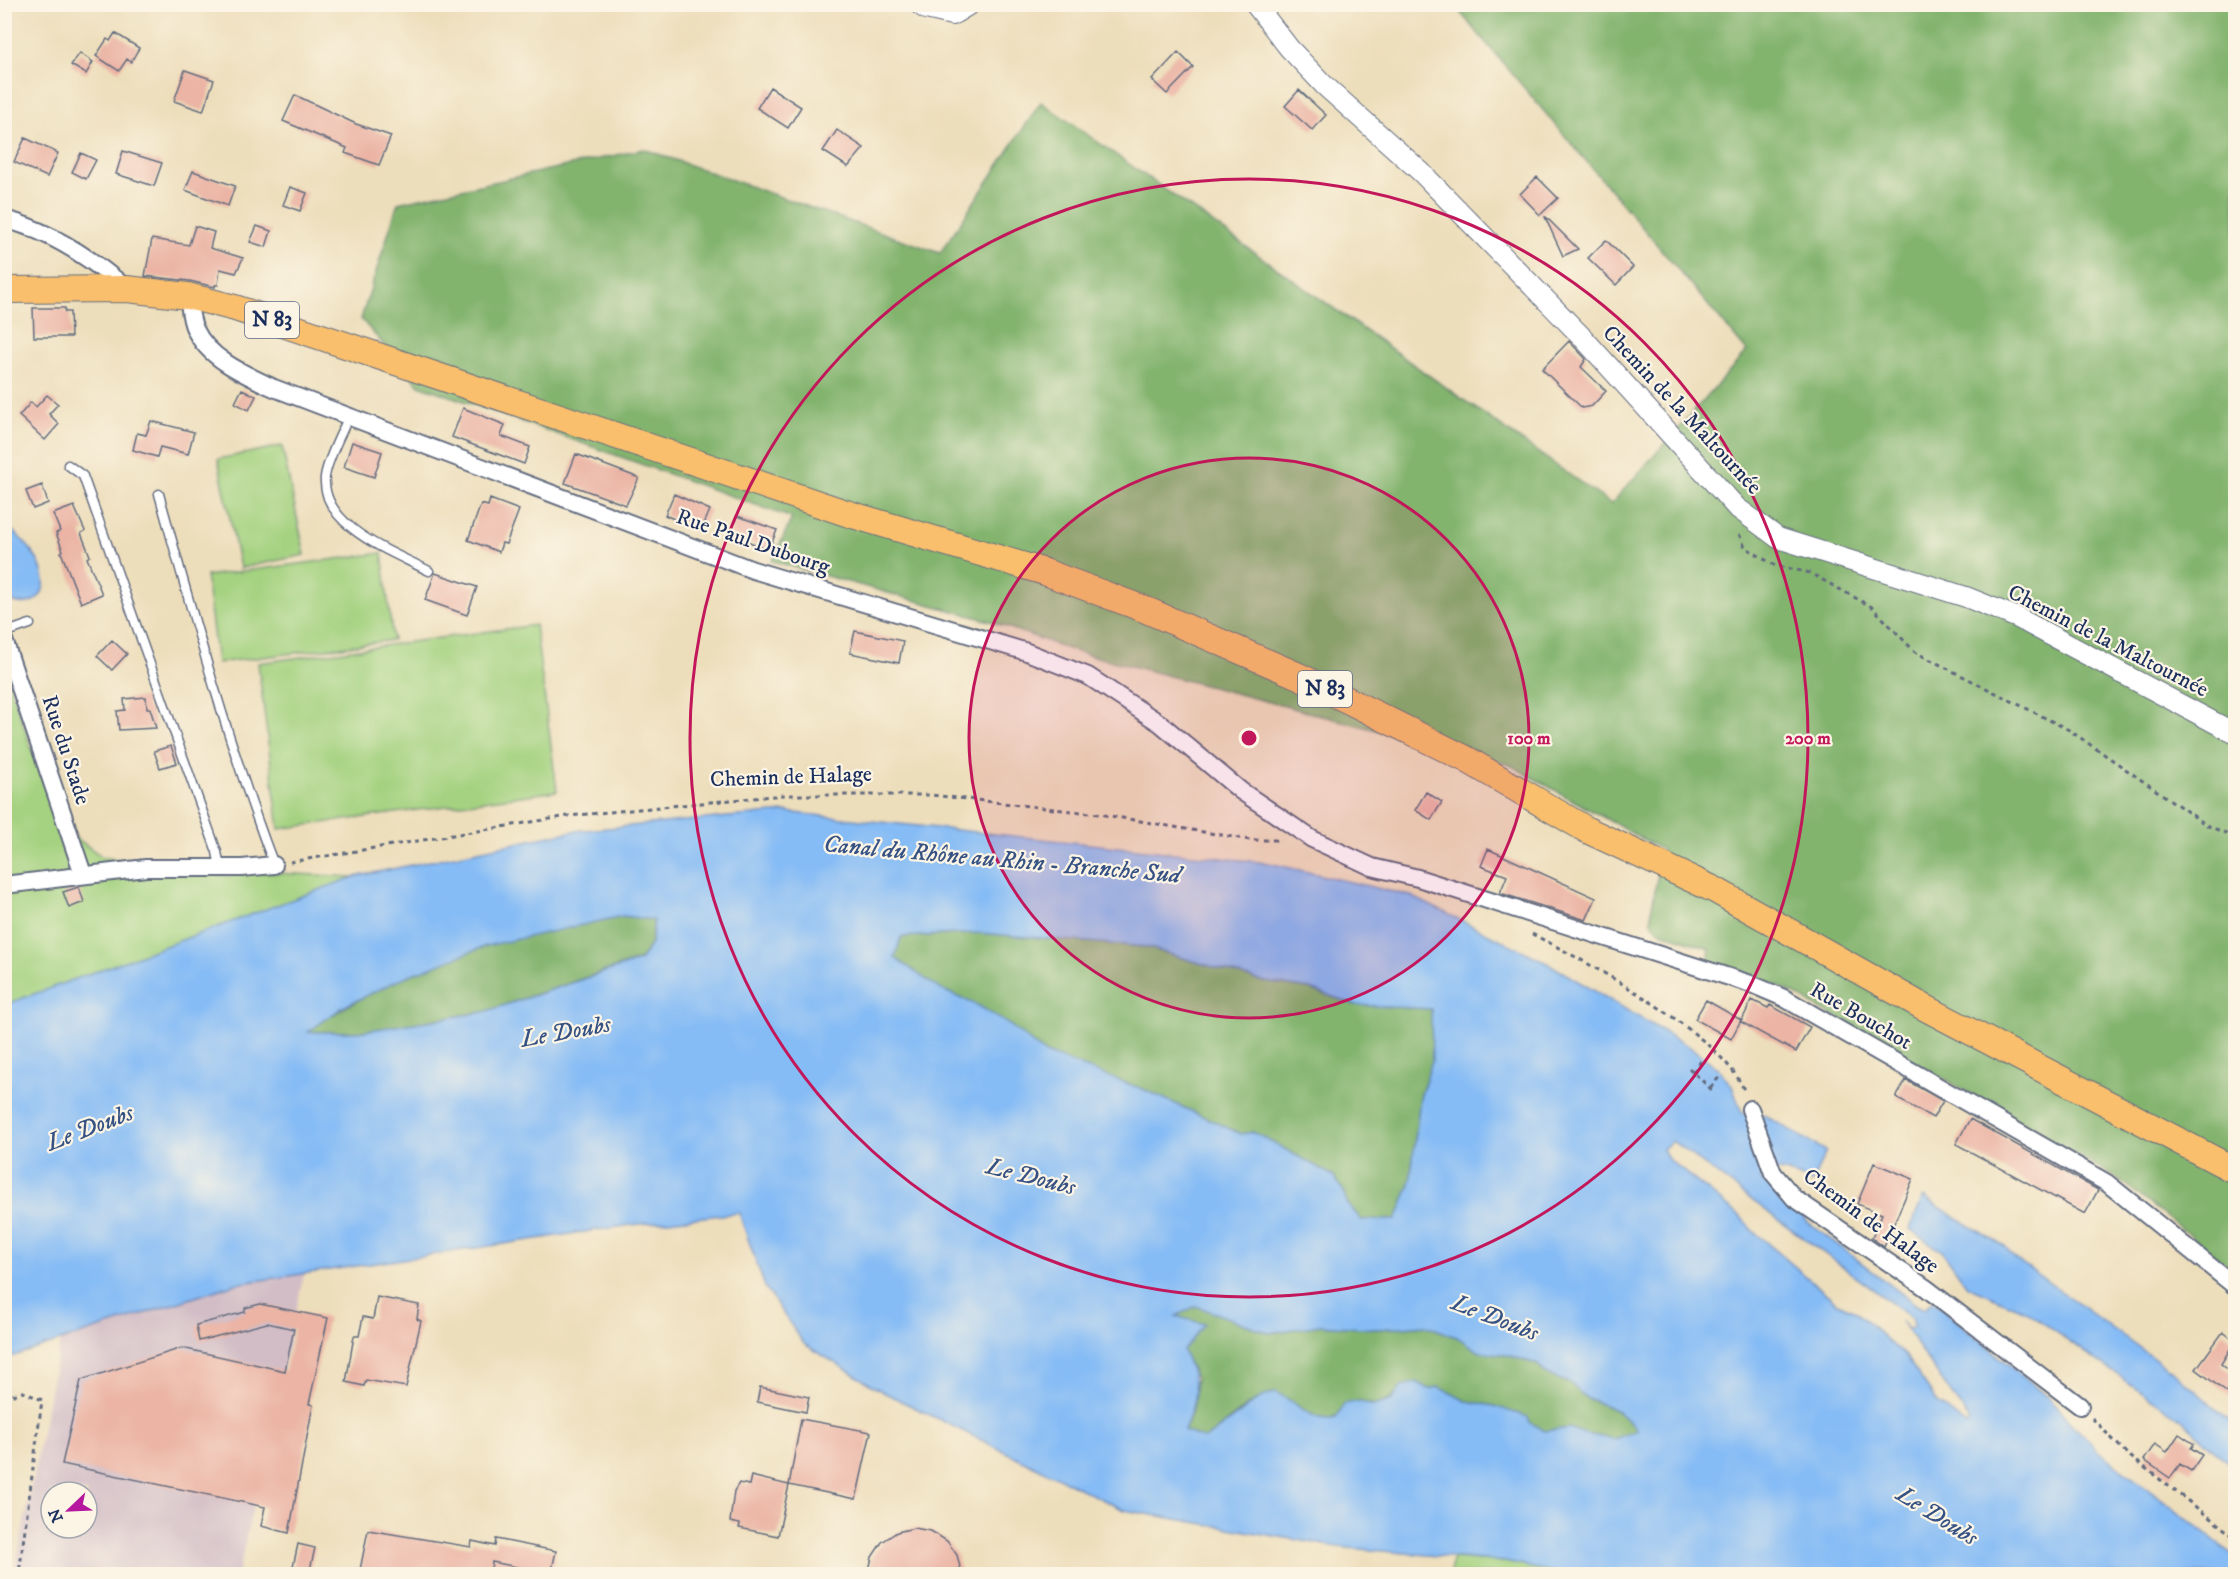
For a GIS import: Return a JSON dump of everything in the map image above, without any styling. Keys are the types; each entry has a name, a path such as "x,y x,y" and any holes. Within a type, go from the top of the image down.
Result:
{"main road":[{"name":"N 83","path":"4,290 127,289 188,296 246,312 846,513 1045,572 1144,609 1301,677 1466,759 1587,830 1715,890 1920,1005 2235,1171"}],"street":[{"path":"919,4 926,9 952,15 970,4"},
{"name":"Chemin de la Maltournée","path":"1255,4 1289,48 1324,85 1421,172 1584,339 1736,507 1778,538 1966,597 2018,618 2235,734"},
{"path":"4,219 52,237 102,267 127,289"},
{"name":"Rue Paul Dubourg","path":"188,296 194,329 208,349 243,374 753,570 1028,652 1089,676 1161,724 1241,791 1312,839 1372,867 1418,878"},
{"name":"Rue du Stade","path":"4,640 83,874"},
{"path":"4,885 146,868 242,868 274,865"},
{"name":"Rue Bouchot","path":"1418,878 1751,984 1784,998 2108,1183 2235,1287"},
{"name":"Chemin de Halage","path":"1749,1109 1773,1173 1794,1198 1926,1288 2080,1406"}],"lane":[{"path":"349,416 325,476 332,505 349,528 429,571"},
{"path":"68,465 83,476 218,852 219,867"},
{"path":"159,494 203,650 255,817 274,865"},
{"path":"4,633 30,624"}],"path":[{"path":"1736,507 1734,524 1745,547 1774,565 1810,573 1872,607 1915,652 2069,730 2208,826 2235,837"},
{"name":"Chemin de Halage","path":"274,865 568,816 783,795 931,795 1099,814 1250,840 1312,839"},
{"path":"1529,932 1569,952 1669,1014 1726,1061 1741,1082 1749,1109"},
{"path":"1704,1058 1691,1070 1712,1089 1721,1075"},
{"path":"4,1398 23,1392 42,1400 19,1575"},
{"path":"2080,1406 2127,1454 2235,1538"}],"shaded area":[{"path":"304,1274 238,1574 14,1574 60,1341 235,1284"}],"green space":[{"path":"1454,5 2235,5 2235,1271 2117,1178 1787,990 1708,961 1710,949 1661,932 1651,922 1651,912 1662,850 1510,765 1074,651 990,621 772,561 792,518 419,385 361,319 398,203 644,149 940,253 1041,102 1611,504 1747,351"},
{"path":"282,446 305,555 240,568 218,459"},
{"path":"382,553 393,640 217,663 206,576"},
{"path":"535,625 557,791 279,829 258,663"},
{"path":"4,670 59,826 103,857 228,876 258,872 354,877 5,1005"},
{"path":"623,916 654,920 651,944 641,959 484,1012 358,1032 307,1032 392,983 461,955 518,937"},
{"path":"980,933 1146,947 1260,981 1310,989 1356,1005 1432,1009 1432,1061 1420,1098 1410,1184 1396,1220 1361,1220 1347,1203 1342,1188 1332,1175 1253,1132 1241,1134 1152,1093 1043,1052 1011,1026 979,1006 940,989 895,958 901,937"},
{"path":"1196,1306 1269,1333 1320,1325 1378,1329 1425,1325 1457,1337 1478,1351 1507,1355 1537,1364 1546,1374 1571,1384 1585,1397 1616,1410 1639,1430 1614,1439 1585,1434 1569,1428 1545,1431 1494,1406 1466,1401 1439,1387 1428,1389 1402,1387 1388,1401 1372,1404 1359,1401 1342,1414 1327,1420 1310,1414 1284,1399 1273,1396 1261,1398 1241,1410 1205,1439 1184,1431 1194,1405 1196,1378 1183,1351 1175,1316"},
{"path":"1454,1558 1505,1562 1562,1574 1449,1574"}],"water":[{"path":"4,524 30,548 42,571 44,588 41,594 31,602 18,603 5,597"},
{"path":"785,812 1269,863 1411,896 1544,961 1691,1048 1718,1068 1732,1086 1742,1113 1766,1116 1826,1151 1812,1182 1781,1171 1761,1174 1761,1180 1803,1213 1804,1219 1918,1306 1924,1309 1933,1301 2047,1397 2098,1451 2235,1556 2235,1574 1562,1574 1505,1562 1338,1547 1124,1510 883,1392 804,1344 765,1287 739,1213 631,1225 235,1284 5,1359 4,1005 354,877 574,831","holes":["623,916 654,920 651,944 641,960 484,1012 358,1032 308,1032 343,1007 407,976 486,946","980,933 1146,947 1260,981 1310,989 1356,1005 1431,1009 1432,1061 1420,1098 1410,1184 1396,1220 1361,1220 1347,1203 1342,1188 1332,1175 1253,1132 1241,1134 1145,1090 1043,1052 1011,1026 979,1006 940,989 895,958 901,937","1672,1141 1913,1319 1913,1327 1909,1329 1901,1321 1970,1421 1967,1425 1938,1403 1906,1357 1855,1311 1836,1302 1751,1229 1740,1216 1668,1159 1663,1149","1196,1306 1269,1333 1320,1325 1378,1329 1425,1325 1457,1337 1478,1351 1507,1355 1537,1364 1546,1374 1571,1384 1585,1397 1616,1410 1638,1430 1614,1439 1585,1434 1569,1428 1545,1431 1530,1423 1528,1417 1494,1406 1466,1401 1439,1387 1428,1389 1417,1382 1401,1387 1392,1400 1373,1406 1359,1401 1344,1404 1336,1418 1327,1419 1304,1411 1275,1392 1260,1398 1205,1439 1184,1431 1195,1391 1192,1374 1183,1351 1204,1324 1176,1316"]},
{"path":"1923,1197 2005,1247 2013,1257 2176,1374 2235,1425 2235,1469 2182,1420 2026,1311 1967,1286 1943,1252 1910,1229"}],"building":[{"path":"115,33 139,48 131,62 127,59 119,71 96,56 107,39 110,41"},
{"path":"1178,52 1193,67 1167,94 1152,80"},
{"path":"80,53 93,62 86,74 71,65"},
{"path":"185,70 214,80 203,111 174,101"},
{"path":"770,87 801,107 788,128 757,108"},
{"path":"1299,90 1326,115 1312,130 1285,106"},
{"path":"295,95 356,124 391,136 379,165 345,153 347,148 283,121"},
{"path":"837,130 864,148 848,167 823,151"},
{"path":"25,138 58,153 47,177 14,162"},
{"path":"123,151 162,163 154,186 116,174"},
{"path":"81,153 96,160 86,179 72,172"},
{"path":"193,171 235,186 228,206 185,190"},
{"path":"1537,177 1558,198 1540,215 1520,194"},
{"path":"290,187 307,193 300,211 283,205"},
{"path":"1546,217 1578,249 1563,256"},
{"path":"195,226 214,232 210,248 243,258 236,273 220,269 218,285 215,287 190,281 145,276 152,239 189,245"},
{"path":"257,226 271,231 266,247 250,242"},
{"path":"1606,240 1633,267 1616,285 1588,258"},
{"path":"33,308 65,308 65,312 70,312 71,337 34,337"},
{"path":"1569,341 1586,359 1581,367 1606,391 1592,406 1582,408 1542,369"},
{"path":"242,389 256,396 249,410 235,403"},
{"path":"47,395 58,404 49,414 59,424 45,440 19,416 31,402 36,407"},
{"path":"463,408 505,425 501,436 530,447 524,464 452,437"},
{"path":"151,421 194,432 188,454 160,447 157,457 133,450 137,433 146,435"},
{"path":"352,442 382,452 374,477 344,467"},
{"path":"576,454 639,478 626,505 565,483"},
{"path":"42,485 48,503 33,509 26,491"},
{"path":"674,494 710,510 701,531 665,515"},
{"path":"490,499 519,510 506,544 502,543 499,552 468,540 481,504 488,506"},
{"path":"74,506 85,531 81,533 90,556 87,558 102,594 81,603 61,552 63,551 56,533 60,531 53,514"},
{"path":"737,516 777,530 769,550 730,534"},
{"path":"435,573 477,587 467,615 425,600"},
{"path":"855,631 903,641 899,663 850,653"},
{"path":"112,640 127,654 112,670 97,656"},
{"path":"146,697 147,708 150,708 156,728 119,730 117,711 125,710 124,699"},
{"path":"171,746 177,763 160,768 154,751"},
{"path":"1426,792 1442,802 1431,820 1415,810"},
{"path":"1488,849 1596,898 1586,920 1500,893 1507,876 1481,866"},
{"path":"79,887 84,902 69,908 63,892"},
{"path":"1706,1000 1741,1020 1731,1039 1695,1019"},
{"path":"1752,1000 1768,1008 1770,1005 1810,1027 1796,1052 1741,1022"},
{"path":"1906,1080 1943,1101 1933,1118 1896,1098"},
{"path":"1970,1119 2098,1190 2085,1214 1956,1144"},
{"path":"1874,1163 1913,1179 1884,1247 1872,1238 1882,1214 1857,1204"},
{"path":"377,1297 419,1305 417,1319 421,1321 406,1387 366,1380 364,1386 346,1382 354,1336 359,1336 363,1317 373,1319"},
{"path":"260,1304 328,1318 309,1404 313,1405 289,1533 261,1526 265,1507 62,1464 81,1380 182,1348 285,1371 294,1329 267,1323 199,1341 196,1325 245,1312 245,1308"},
{"path":"2223,1332 2235,1341 2221,1364 2235,1375 2235,1387 2230,1395 2196,1369"},
{"path":"760,1387 809,1397 806,1412 757,1402"},
{"path":"801,1419 871,1432 856,1499 789,1485"},
{"path":"2179,1434 2194,1444 2191,1448 2202,1455 2191,1471 2180,1464 2170,1478 2144,1460 2155,1444 2167,1452"},
{"path":"751,1476 789,1485 778,1536 739,1528 740,1524 730,1522 734,1491 739,1483 749,1485"},
{"path":"914,1528 931,1531 947,1541 957,1555 962,1575 868,1575 872,1557 882,1542 897,1532"},
{"path":"368,1530 471,1547 472,1541 495,1546 496,1539 556,1551 551,1574 492,1562 490,1575 359,1575"},
{"path":"298,1544 315,1548 310,1570 293,1567"}],"water label":[{"name":"Canal du Rhône au Rhin - Branche Sud","path":"1002,860"},
{"name":"Le Doubs","path":"566,1032"},
{"name":"Le Doubs","path":"90,1128"},
{"name":"Le Doubs","path":"1031,1177"},
{"name":"Le Doubs","path":"1495,1318"},
{"name":"Le Doubs","path":"1937,1516"}]}
